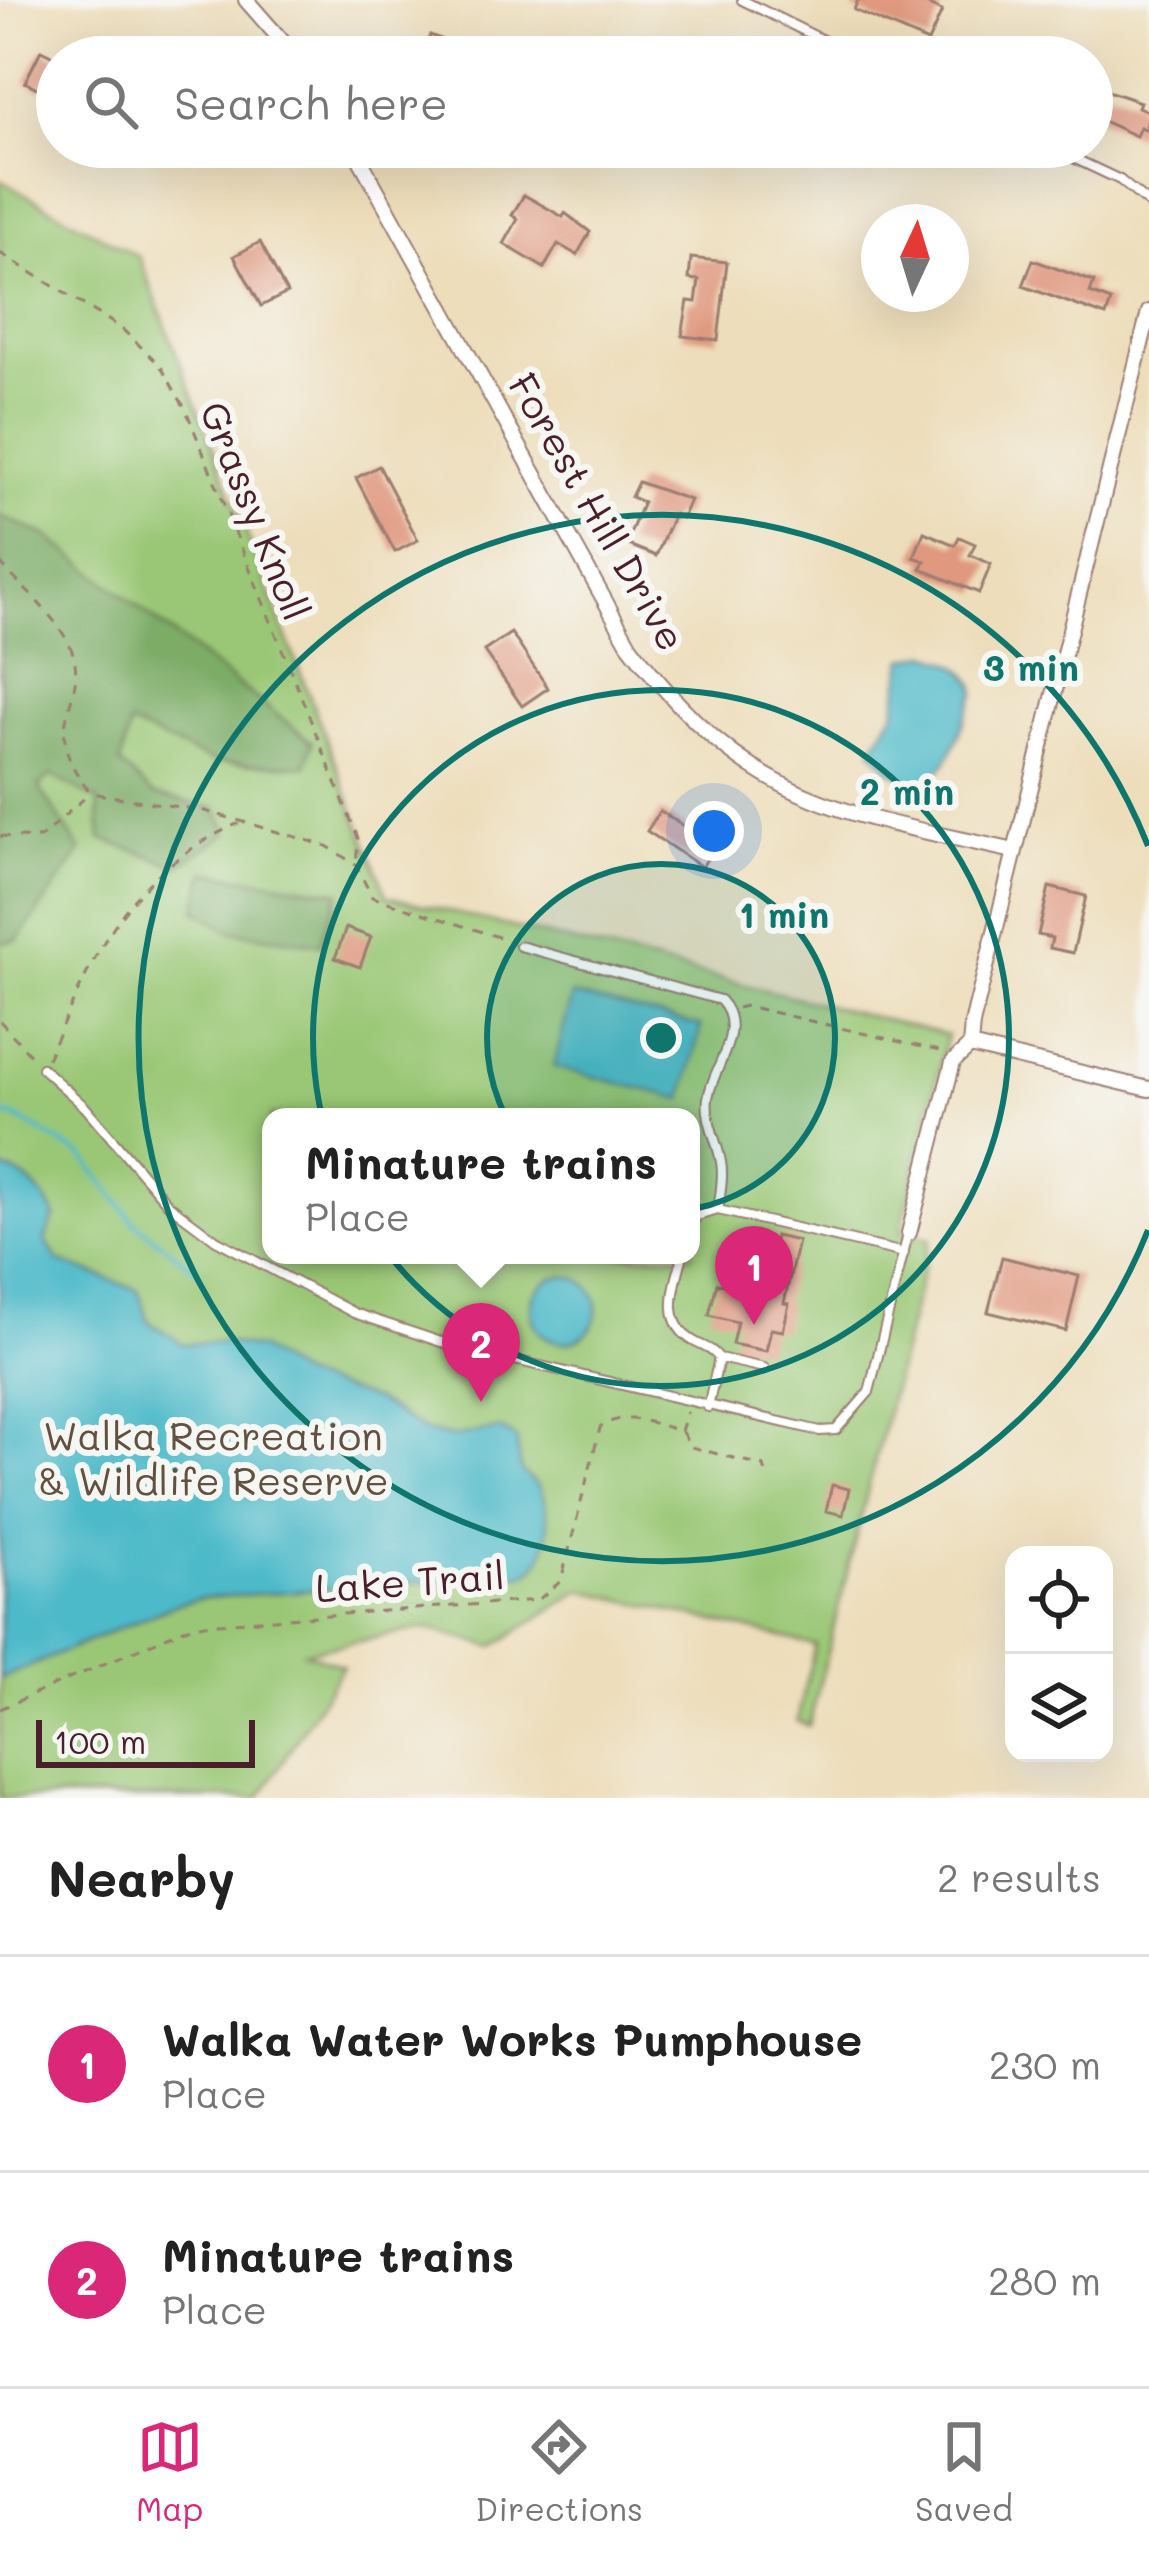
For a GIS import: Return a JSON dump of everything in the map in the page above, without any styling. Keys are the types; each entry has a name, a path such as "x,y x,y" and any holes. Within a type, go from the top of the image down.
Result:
{"street":[{"path":"245,0 277,36"},
{"name":"Forest Hill Drive","path":"365,168 630,646 671,700 724,746 781,784 867,817 1014,851"},
{"path":"909,1233 953,1062 964,1050 1149,311"},
{"path":"964,1050 1149,1089"}],"lane":[{"path":"742,0 815,36"},
{"path":"1095,168 1120,180 1149,204"},
{"path":"520,946 720,1000 729,1010 726,1052 709,1092 707,1113 723,1168 718,1210"},
{"path":"42,1068 85,1107 168,1204 216,1240 354,1313 450,1345 820,1431 836,1430 868,1392 909,1233"},
{"path":"700,1215 718,1210 904,1253"},
{"path":"680,1264 672,1310 677,1327 692,1341 715,1351 718,1358 707,1407"},
{"path":"718,1358 764,1368"}],"path":[{"name":"Grassy Knoll","path":"0,254 122,328 160,365 178,395 358,838 356,865"},
{"path":"0,563 73,653 74,677 62,731 74,774 91,793"},
{"path":"0,836 40,838 81,797 91,793 205,811 327,846 356,865 372,897 520,946"},
{"path":"0,1021 42,1068 109,930 140,889 182,854 239,823"},
{"path":"729,1010 746,1006 964,1050"},
{"path":"690,1402 681,1431 691,1447 764,1466 769,1480"},
{"name":"Lake Trail","path":"0,1708 204,1624 538,1600 561,1581 600,1428 612,1418 626,1417 681,1431"}],"green space":[{"name":"Walka Recreation & Wildlife Reserve","path":"0,180 139,257 387,896 947,1035 901,1231 930,1239 809,1726 797,1721 815,1645 581,1590 493,1647 424,1628 304,1652 343,1666 259,1798 0,1798"},
{"path":"0,516 47,536 312,742 306,766 214,762 130,725 120,764 154,795 216,808 228,833 178,866 101,839 98,801 51,775 39,787 81,851 18,940 0,943"},
{"path":"205,872 340,892 320,944 230,931 196,910"}],"water":[{"path":"927,654 964,671 976,692 947,759 918,787 890,770 872,750 895,711 904,659"},
{"path":"572,995 701,1026 683,1099 554,1067"},
{"path":"0,1169 26,1179 50,1207 55,1216 45,1240 58,1261 138,1290 149,1322 183,1344 224,1342 260,1349 301,1377 375,1400 425,1431 452,1437 500,1429 516,1438 521,1470 539,1488 544,1501 547,1537 534,1568 525,1574 204,1598 176,1604 0,1679"},
{"path":"564,1276 587,1286 597,1309 587,1332 564,1342 541,1332 531,1309 541,1286"}],"building":[{"path":"858,0 917,0 942,11 931,36 914,36 854,10"},
{"path":"36,60 36,88 25,82"},
{"path":"1113,93 1140,102 1138,107 1149,112 1146,130 1140,127 1136,136 1113,126"},
{"path":"524,195 563,217 565,213 590,232 577,255 558,244 544,268 504,244"},
{"path":"260,242 287,293 261,306 234,256"},
{"path":"691,258 727,262 718,340 682,336 688,301 696,302 699,280 689,279"},
{"path":"1033,260 1094,282 1090,293 1111,301 1106,316 1023,286"},
{"path":"379,466 418,540 395,552 356,478"},
{"path":"638,482 690,500 682,518 674,514 656,556 626,544 643,502 631,497"},
{"path":"924,532 955,545 959,537 975,544 970,555 991,564 979,593 921,569 925,561 914,557"},
{"path":"511,633 548,688 522,706 484,651"},
{"path":"660,811 715,846 702,867 647,831"},
{"path":"1049,887 1086,896 1073,953 1050,948 1052,938 1038,935"},
{"path":"346,928 371,937 360,967 335,958"},
{"path":"775,1236 798,1241 784,1303 789,1304 783,1331 771,1329 766,1351 732,1344 737,1322 709,1315 717,1283 752,1291 758,1263 768,1265"},
{"path":"1002,1257 1079,1276 1066,1331 988,1312"},
{"path":"832,1485 849,1489 843,1515 826,1511"}],"waterway":[{"path":"0,1114 18,1118 83,1156 134,1222 198,1272"}],"place":[{"name":"Walka Water Works Pumphouse","path":"754,1325"},
{"name":"Minature trains","path":"481,1402"}]}
